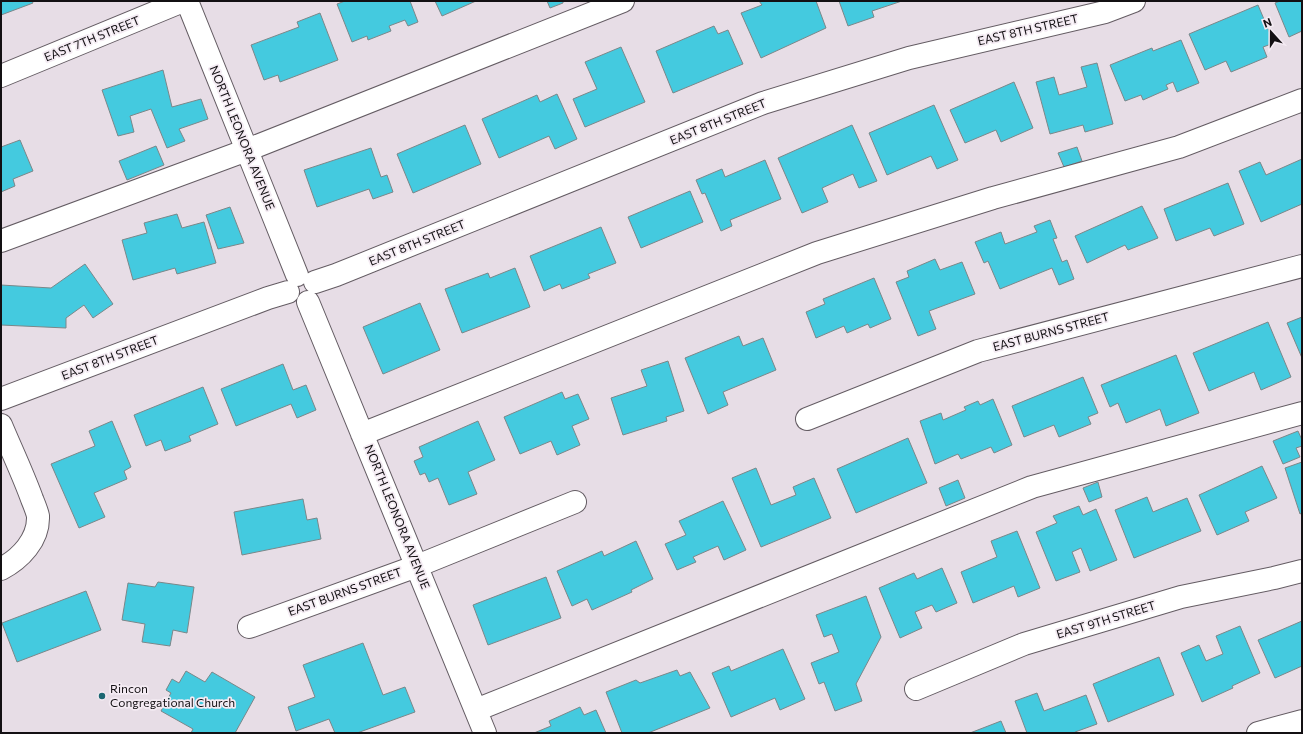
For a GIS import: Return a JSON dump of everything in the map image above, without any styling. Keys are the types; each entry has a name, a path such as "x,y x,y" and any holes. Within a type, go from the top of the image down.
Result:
{"street":[{"name":"EAST 7TH STREET","path":"1,76 183,1"},
{"name":"NORTH LEONORA AVENUE","path":"187,1 302,288 485,733"},
{"path":"1,241 247,150 623,1"},
{"name":"EAST 8TH STREET","path":"1,399 268,298 302,288 763,103 909,58 1106,12 1134,1"},
{"path":"362,434 816,253 993,198 1179,147 1302,100"},
{"name":"EAST BURNS STREET","path":"807,419 978,351 1302,266"},
{"path":"476,710 1032,487 1302,413"},
{"path":"1,425 29,490 38,516 36,529 29,546 16,559 1,569"},
{"name":"EAST BURNS STREET","path":"249,627 416,566 575,502"},
{"name":"EAST 9TH STREET","path":"916,689 1024,644 1181,597 1302,571"},
{"path":"1258,733 1302,721"}],"building":[{"path":"1,1 32,1 33,3 1,15"},
{"path":"345,1 410,1 418,22 408,26 405,20 389,26 391,31 368,40 367,36 352,42 337,4"},
{"path":"435,1 476,1 442,16"},
{"path":"547,1 563,1 563,3 550,8"},
{"path":"759,1 816,1 826,28 761,58 741,13 762,5"},
{"path":"839,1 902,1 872,11 874,17 848,26"},
{"path":"1280,1 1302,1 1302,31 1289,37 1275,3"},
{"path":"1258,5 1274,43 1263,47 1267,57 1231,72 1226,61 1205,70 1189,34"},
{"path":"320,13 338,60 280,82 278,75 264,80 251,45 299,27 297,22"},
{"path":"714,26 718,34 728,30 743,64 673,93 656,51"},
{"path":"1181,40 1199,83 1177,92 1173,82 1166,85 1168,89 1143,100 1141,95 1125,101 1110,65 1152,48 1153,51"},
{"path":"621,47 645,102 585,127 573,99 597,89 585,62"},
{"path":"1097,63 1113,124 1085,132 1083,125 1050,134 1036,82 1054,77 1059,95 1087,87 1081,67"},
{"path":"163,70 172,107 201,99 208,119 179,129 185,141 167,148 151,109 130,116 134,132 118,136 102,90"},
{"path":"1014,82 1033,128 1001,142 996,130 965,143 950,110"},
{"path":"557,94 577,139 555,149 549,136 499,158 482,119 537,95 540,102"},
{"path":"934,105 958,160 937,169 931,156 887,175 869,133"},
{"path":"465,125 481,164 413,193 397,154"},
{"path":"852,125 877,181 859,188 853,174 822,188 828,202 802,213 778,158"},
{"path":"20,140 33,171 13,179 15,186 1,192 1,147"},
{"path":"156,146 164,165 127,180 119,161"},
{"path":"1077,147 1082,161 1064,167 1058,153"},
{"path":"371,148 381,177 387,175 393,192 373,199 369,189 317,207 304,170"},
{"path":"1302,159 1302,204 1261,222 1239,171 1260,162 1266,175"},
{"path":"765,160 781,199 730,220 732,226 721,231 705,193 702,194 696,180 722,169 725,177"},
{"path":"1228,183 1244,224 1214,236 1210,228 1176,241 1164,209"},
{"path":"690,191 703,222 641,248 628,217"},
{"path":"1142,206 1158,238 1128,250 1125,245 1087,263 1075,236"},
{"path":"230,207 244,243 218,249 206,215"},
{"path":"177,214 182,228 204,222 216,263 177,274 175,268 133,280 122,240 147,233 144,223"},
{"path":"1050,220 1057,238 1053,239 1062,262 1067,260 1074,279 1059,285 1052,268 1000,289 988,261 984,263 975,242 1001,232 1005,244 1037,232 1034,226"},
{"path":"601,227 616,263 588,274 590,278 562,289 560,284 544,291 530,256"},
{"path":"935,259 940,270 962,262 975,294 929,311 936,329 918,336 896,282 909,277 907,271"},
{"path":"85,264 113,304 93,318 84,305 66,318 66,328 1,325 1,285 51,288"},
{"path":"515,268 530,307 462,333 445,289 488,273 490,278"},
{"path":"874,278 891,319 870,328 868,324 847,333 844,326 816,338 806,312 825,304 823,299"},
{"path":"420,303 440,350 383,374 363,327"},
{"path":"1302,317 1302,358 1287,323"},
{"path":"1268,322 1291,377 1261,390 1254,372 1209,391 1193,353"},
{"path":"739,336 743,346 763,338 776,370 723,392 728,405 708,414 685,358"},
{"path":"1176,355 1199,413 1166,426 1160,409 1126,423 1118,403 1110,407 1101,385"},
{"path":"668,361 684,411 666,417 667,421 623,435 611,398 647,386 641,370"},
{"path":"283,364 293,390 306,385 316,410 297,418 291,404 236,426 221,389"},
{"path":"1083,377 1098,413 1088,417 1091,424 1059,437 1054,425 1024,437 1012,406"},
{"path":"203,387 218,424 189,436 191,441 165,451 161,440 146,446 134,415"},
{"path":"562,392 565,399 578,394 589,419 572,426 580,445 557,455 551,441 520,454 504,417"},
{"path":"993,399 1012,445 994,453 991,447 961,459 958,454 935,464 920,421 941,413 943,420 966,410 964,407 978,401 980,405"},
{"path":"112,421 131,467 124,471 127,479 94,493 105,517 79,528 51,464 95,446 89,431"},
{"path":"478,421 495,460 468,472 477,494 449,505 438,478 429,482 425,473 420,475 414,461 423,457 419,447"},
{"path":"1298,431 1302,440 1302,446 1296,448 1300,457 1283,464 1273,441"},
{"path":"908,438 927,483 856,513 837,469"},
{"path":"1302,462 1302,513 1300,514 1285,468"},
{"path":"1262,466 1277,498 1245,512 1249,521 1217,535 1199,495"},
{"path":"756,468 771,505 796,495 793,487 814,478 831,518 761,547 732,478"},
{"path":"958,480 965,498 946,506 939,488"},
{"path":"1098,482 1102,497 1089,502 1083,488"},
{"path":"1147,497 1153,512 1187,498 1201,531 1134,558 1115,510"},
{"path":"303,499 307,520 317,518 321,539 242,555 234,512"},
{"path":"723,501 746,550 724,560 718,546 693,557 696,562 677,570 665,544 686,535 679,521"},
{"path":"1079,506 1083,515 1096,509 1117,560 1090,571 1081,548 1072,552 1080,572 1056,581 1036,532 1057,523 1053,516"},
{"path":"1017,531 1040,588 1018,597 1014,586 973,603 961,572 997,557 991,541"},
{"path":"636,541 653,579 631,590 632,592 592,610 587,599 572,606 557,571 602,551 604,556"},
{"path":"942,568 957,603 936,612 932,605 915,612 922,628 900,638 879,588 914,573 917,579"},
{"path":"546,577 561,618 488,645 473,605"},
{"path":"158,582 194,587 187,633 173,630 170,646 142,642 145,624 122,620 128,583 155,587"},
{"path":"86,591 101,630 17,662 2,623"},
{"path":"866,596 881,637 856,684 862,701 835,711 824,682 819,684 811,663 839,652 832,634 824,637 816,615"},
{"path":"1302,621 1302,666 1275,678 1258,640"},
{"path":"1240,626 1260,673 1232,686 1233,688 1202,702 1181,653 1199,645 1206,661 1223,654 1216,636"},
{"path":"363,643 383,695 405,687 415,712 357,733 335,733 329,719 296,731 288,707 315,697 303,665"},
{"path":"783,649 805,699 780,710 775,698 731,717 712,673 729,666 731,671"},
{"path":"1159,657 1174,695 1108,722 1093,684"},
{"path":"677,670 680,676 690,672 710,708 648,733 622,733 606,692 636,680 640,683"},
{"path":"186,671 205,682 212,672 255,697 235,733 191,733 193,729 161,711 171,693 166,690 172,679 179,683"},
{"path":"1037,693 1044,711 1086,695 1097,724 1075,732 1076,733 1027,733 1015,701"},
{"path":"580,707 584,715 596,710 606,733 534,733 551,726 549,721"},
{"path":"1001,721 1006,733 970,733"}],"place":[{"name":"Rincon Congregational Church","path":"102,696"}]}
